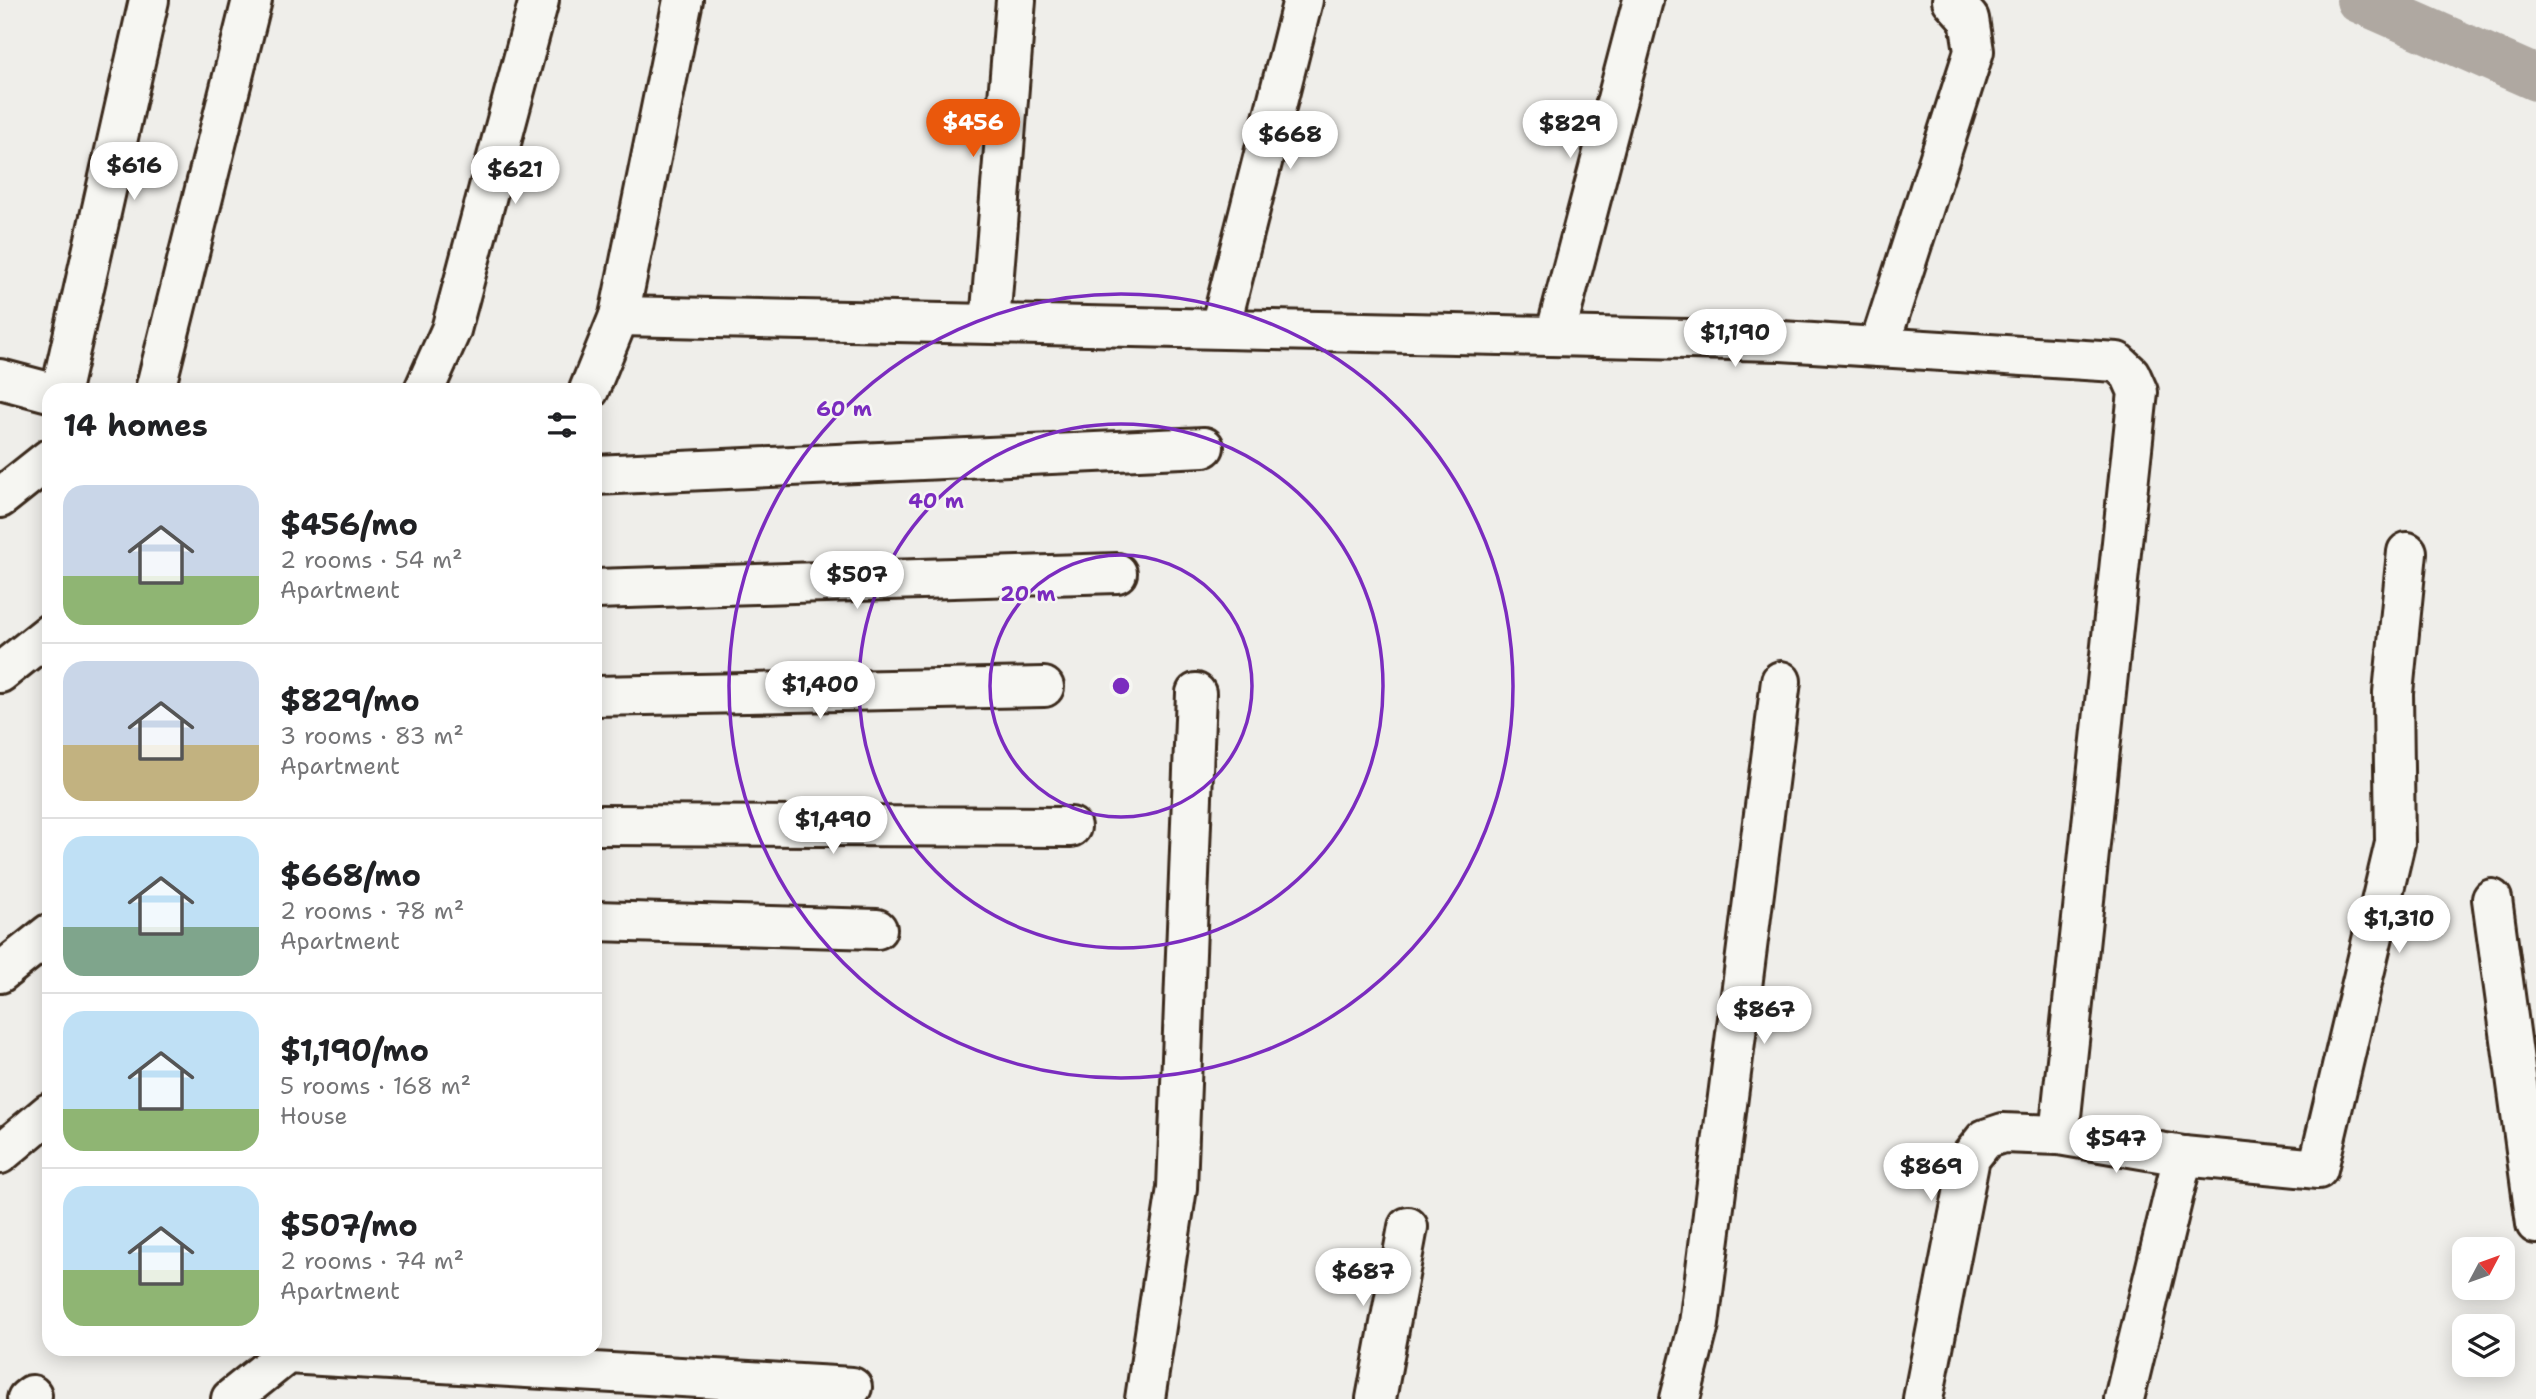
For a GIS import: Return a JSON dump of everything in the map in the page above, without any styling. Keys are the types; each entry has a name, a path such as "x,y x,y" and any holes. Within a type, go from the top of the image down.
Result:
{"street":[{"path":"63,383 149,0"},
{"path":"157,383 252,0"},
{"path":"427,383 452,330 539,0"},
{"path":"592,383 619,316 683,0"},
{"path":"989,323 1016,0"},
{"path":"1220,328 1303,0"},
{"path":"1555,336 1643,0"},
{"path":"1879,347 1974,51 1969,19 1952,0"},
{"path":"619,316 1781,341 2117,362 2130,374 2138,392 2059,1135"},
{"path":"0,379 42,391"},
{"path":"602,475 1205,447"},
{"path":"0,498 42,465"},
{"path":"1923,1399 1970,1158 1985,1139 2003,1133 2059,1135 2183,1156 2318,1168 2395,843 2393,693 2407,552"},
{"path":"602,589 1117,573"},
{"path":"0,673 42,640"},
{"path":"1680,1399 1699,1324 1781,681"},
{"path":"602,696 1044,687"},
{"path":"1145,1399 1177,1188 1196,693"},
{"path":"602,825 1072,827"},
{"path":"2492,899 2536,1224"},
{"path":"602,922 877,929"},
{"path":"0,973 42,939"},
{"path":"0,1154 42,1119"},
{"path":"2124,1399 2183,1156"},
{"path":"1376,1399 1408,1227"},
{"path":"231,1399 283,1356"},
{"path":"280,1399 287,1356"},
{"path":"352,1356 852,1387"}],"waterway":[{"path":"2359,0 2536,78"}]}
